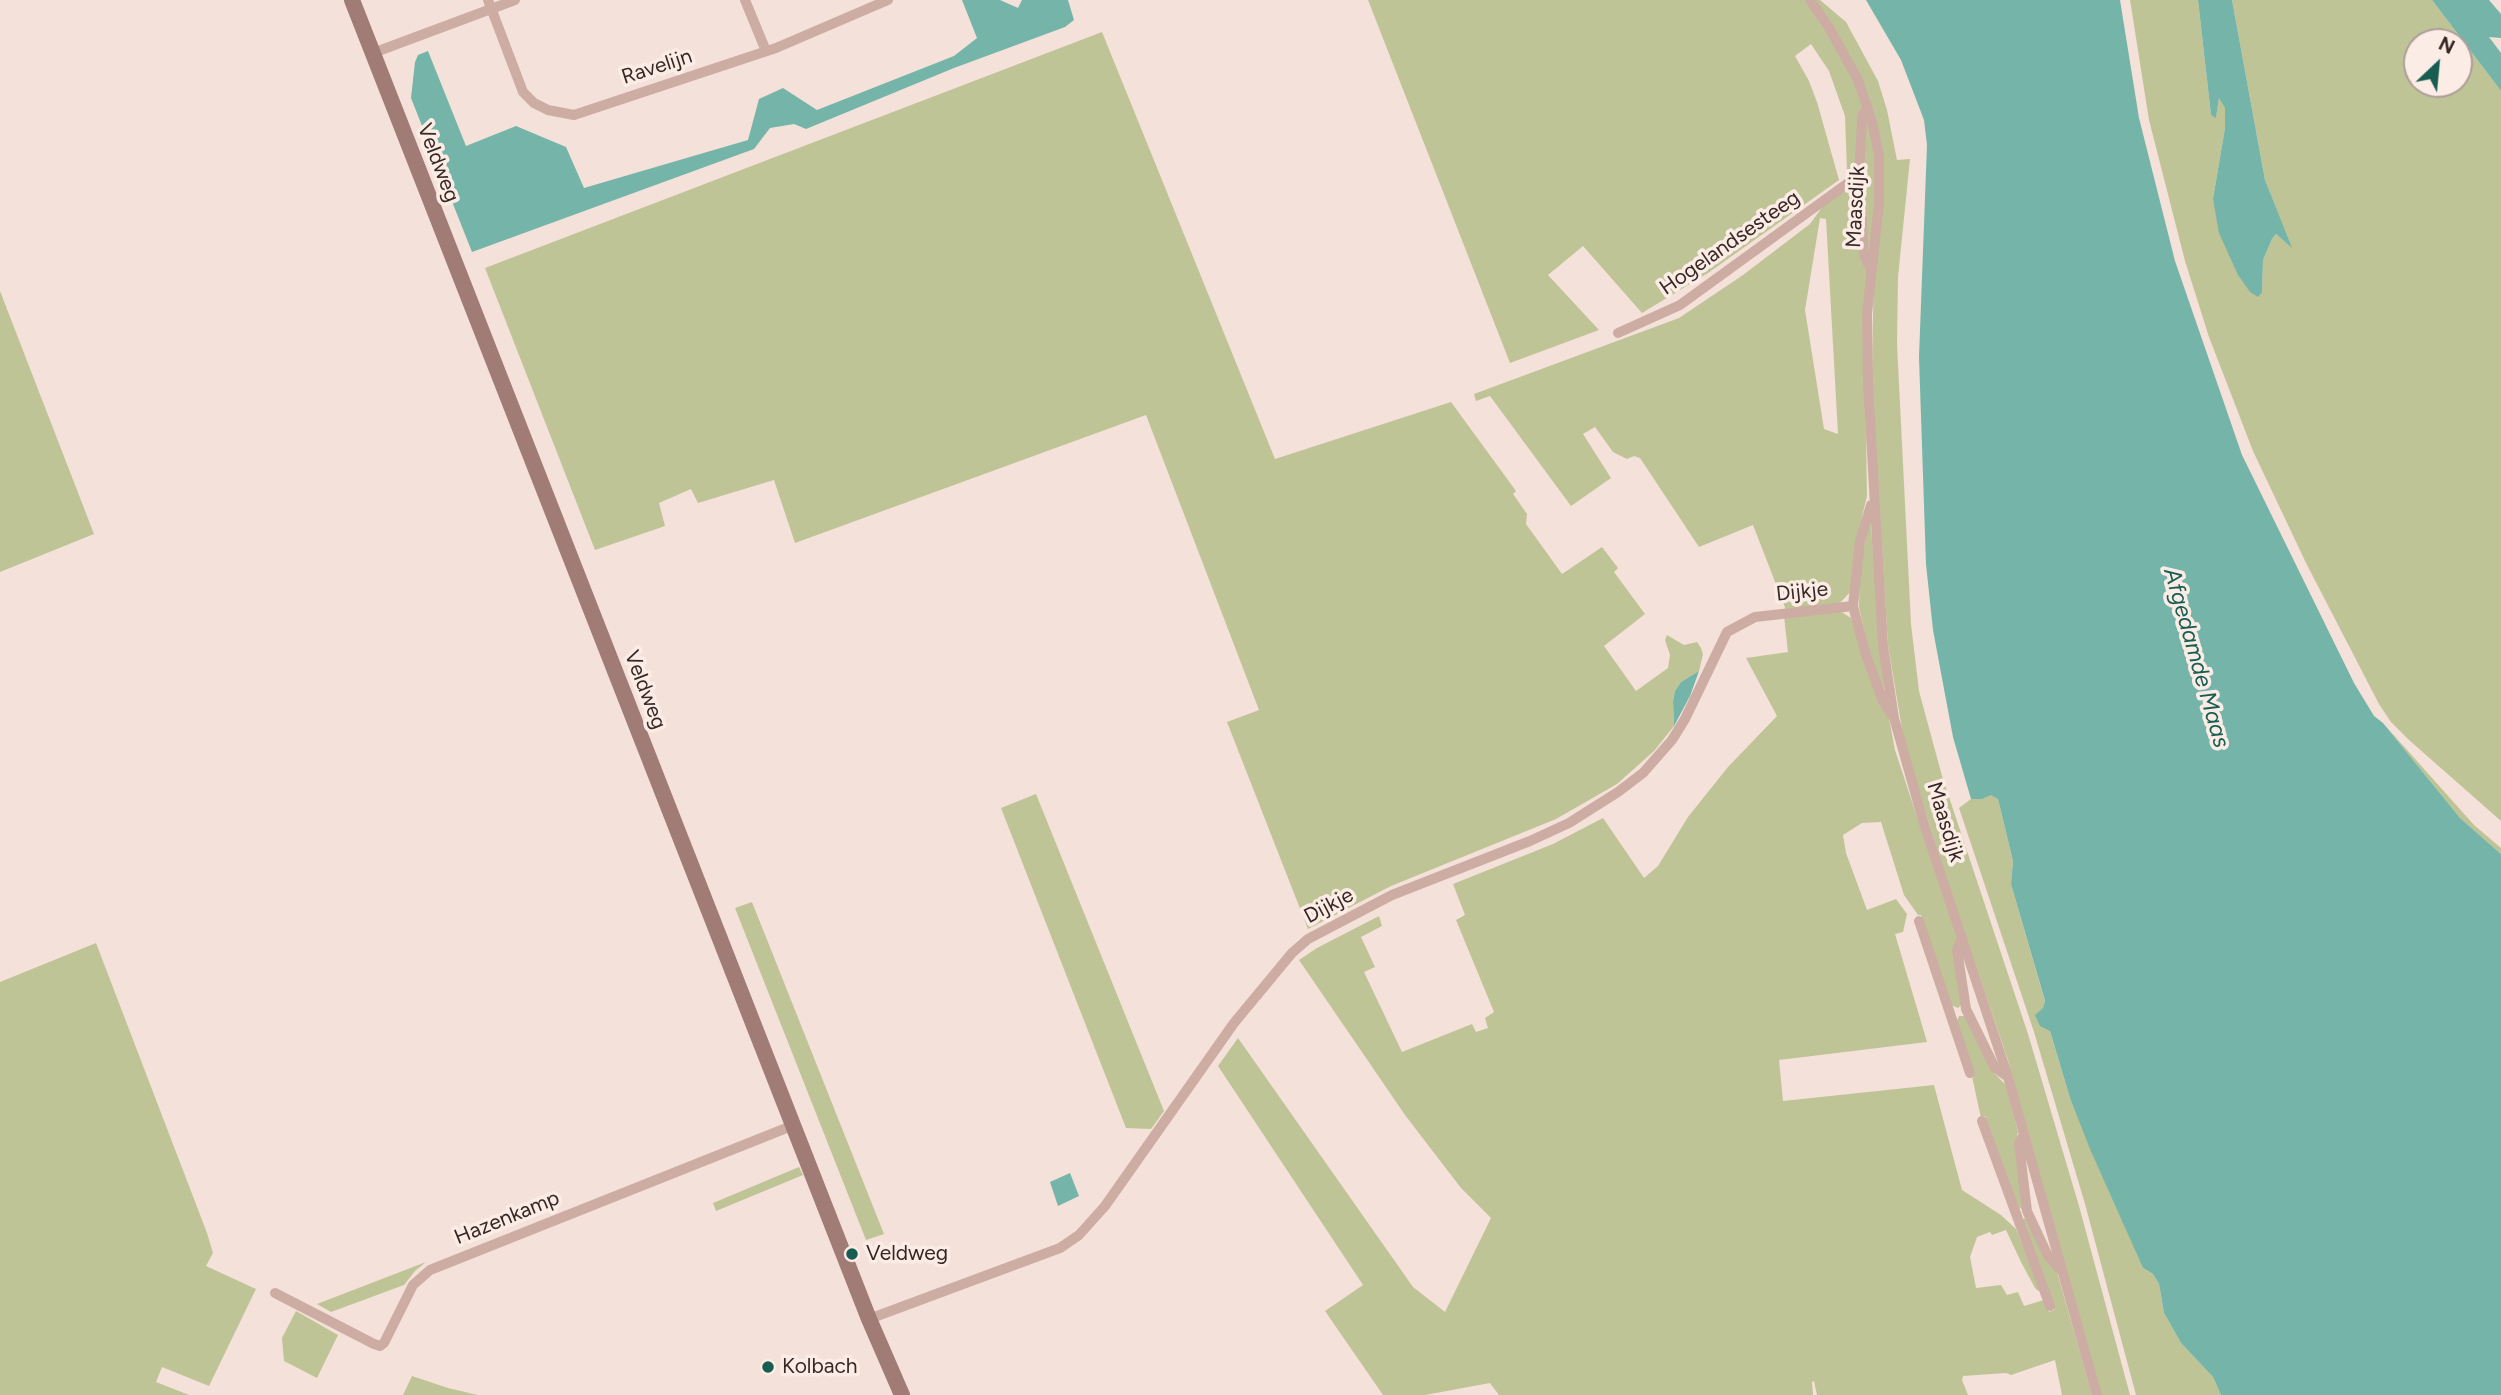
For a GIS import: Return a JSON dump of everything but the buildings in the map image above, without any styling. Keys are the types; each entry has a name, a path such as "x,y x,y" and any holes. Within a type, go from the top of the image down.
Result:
{"street":[{"name":"Veldweg","path":"352,0 869,1319 902,1395"},
{"path":"373,53 490,5 516,0"},
{"path":"746,0 766,51"},
{"name":"Ravelijn","path":"490,5 523,92 534,103 560,114 574,115 766,51 864,5 888,0"},
{"name":"Maasdijk","path":"1810,0 1849,61 1867,106 1879,155 1880,174 1867,314 1873,499 1883,646 1894,718 1924,824 2008,1077 2097,1395"},
{"name":"Maasdijk","path":"1867,106 1862,118 1858,175 1864,255 1871,270"},
{"name":"Hogelandsesteeg","path":"1618,333 1680,305 1858,175"},
{"name":"Maasdijk","path":"1873,499 1860,541 1853,606 1865,652 1883,701 1894,718"},
{"name":"Dijkje","path":"869,1319 1060,1248 1079,1235 1105,1206 1234,1023 1292,953 1308,939 1392,895 1540,837 1593,809 1618,792 1643,773 1672,740 1727,632 1755,617 1853,606"},
{"path":"1919,921 1970,1073"},
{"name":"Maasdijk","path":"1962,937 1957,950 1966,1009 1995,1068 2008,1077"},
{"path":"1951,1014 1966,1009"},
{"name":"Maasdijk","path":"1982,1121 2022,1213 2050,1306"},
{"name":"Hazenkamp","path":"275,1293 380,1346 413,1285 430,1270 794,1125"},
{"name":"Maasdijk","path":"2024,1134 2019,1144 2022,1213 2048,1256 2063,1273"}],"green space":[{"path":"1368,0 1805,0 1830,37 1862,102 1857,162 1847,171 1845,116 1829,71 1811,44 1795,56 1817,102 1839,180 1708,273 1642,313 1583,246 1548,275 1599,330 1510,363"},
{"path":"1815,0 1820,0 1846,22 1878,81 1897,160 1910,159 1898,277 1897,344 1911,624 1919,691 1942,776 2028,1034 2079,1206 2130,1395 2101,1395 2008,1060 1905,747 1888,645 1872,383 1876,120"},
{"path":"2130,0 2198,0 2211,115 2216,117 2219,97 2225,108 2225,128 2213,199 2262,292 2263,260 2272,239 2276,234 2290,246 2265,180 2232,0 2432,0 2453,28 2403,28 2403,98 2473,98 2473,54 2501,91 2501,821 2409,740 2391,722 2379,704 2306,563 2253,451 2209,337 2185,261 2149,120"},
{"path":"1102,32 1275,459 1451,402 1516,491 1513,494 1527,514 1526,524 1562,574 1602,547 1618,568 1614,572 1645,614 1604,646 1636,691 1668,668 1670,655 1665,640 1667,635 1684,645 1697,642 1703,654 1699,671 1681,682 1675,691 1674,726 1654,751 1617,784 1556,819 1391,886 1308,929 1227,722 1259,710 1146,415 795,543 774,480 698,503 691,489 659,503 665,526 595,550 485,268"},
{"path":"1866,116 1875,155 1875,203 1869,258 1862,169"},
{"path":"1856,182 1867,272 1867,496 1856,541 1851,591 1839,604 1786,610 1753,525 1699,547 1640,458 1634,456 1627,459 1613,452 1595,427 1583,434 1611,478 1571,506 1490,396 1476,401 1474,394 1679,318 1743,275 1810,224 1823,206","holes":["1820,218 1826,219 1838,434 1824,429 1805,310"]},
{"path":"0,291 94,534 0,572"},
{"path":"1870,516 1885,697 1869,651 1859,607 1860,566"},
{"path":"1840,611 1851,618 1889,718 1895,750 1958,935 1962,1004 1958,1008 1951,1005 1921,915 1918,915 1904,895 1881,822 1862,823 1843,835 1846,853 1867,910 1896,899 1907,914 1903,932 1895,934 1927,1042 1779,1060 1783,1101 1934,1085 1962,1190 2001,1215 2016,1229 2040,1289 2038,1291 2035,1288 2006,1230 1977,1237 1970,1257 1976,1288 2001,1285 2007,1295 2018,1292 2024,1306 2044,1300 2049,1312 2054,1310 2022,1220 2025,1218 2057,1272 2092,1395 2062,1395 2055,1360 2011,1375 2006,1373 1963,1376 1968,1395 1817,1395 1814,1381 1813,1395 1499,1395 1490,1383 1425,1395 1383,1395 1325,1311 1363,1285 1218,1066 1238,1038 1413,1287 1445,1312 1491,1218 1461,1188 1405,1115 1299,960 1379,916 1382,926 1361,937 1375,967 1364,972 1402,1052 1472,1024 1476,1032 1488,1028 1485,1018 1494,1012 1456,920 1465,915 1453,884 1553,844 1603,818 1644,878 1658,866 1688,817 1728,767 1777,716 1746,658 1788,652 1784,616"},
{"path":"2383,723 2474,825 2501,848 2501,854 2460,818"},
{"path":"1036,794 1164,1111 1151,1129 1126,1128 1001,808"},
{"path":"1991,794 1998,799 2013,861 2011,884 2045,1002 2043,1008 2070,1098 2143,1268 2153,1274 2159,1284 2164,1313 2181,1343 2213,1377 2221,1395 2136,1395 2085,1204 2034,1032 1959,808 1971,799 1982,799"},
{"path":"752,902 884,1234 866,1240 735,908"},
{"path":"96,943 207,1233 213,1253 206,1266 256,1289 209,1386 162,1367 156,1382 189,1395 0,1395 0,982"},
{"path":"1959,1016 1965,1016 1993,1072 2006,1085 2018,1132 2015,1146 2023,1210 2017,1206 1985,1116 1981,1118 1972,1076 1975,1074 1957,1021"},
{"path":"799,1167 803,1175 716,1211 713,1203"},
{"path":"426,1262 404,1285 331,1312 317,1304"},
{"path":"296,1311 338,1335 317,1378 284,1361 282,1338"},
{"path":"412,1376 448,1388 478,1395 403,1395"}],"water":[{"path":"962,0 1000,0 1018,8 1022,0 1068,0 1074,20 1065,27 954,68 806,129 794,124 770,128 754,149 472,252 411,98 415,62 418,55 428,51 466,146 516,126 566,147 584,188 748,140 759,99 783,88 817,110 954,56 977,38"},
{"name":"Afgedamde Maas","path":"1866,0 2120,0 2139,118 2175,261 2242,455 2354,683 2374,716 2383,723 2460,818 2501,854 2501,1395 2221,1395 2213,1377 2181,1343 2164,1313 2159,1284 2153,1274 2143,1268 2090,1149 2070,1098 2050,1031 2040,1026 2035,1015 2043,1008 2045,1001 2011,884 2013,861 1998,799 1991,795 1982,799 1971,799 1953,737 1933,630 1926,564 1919,357 1927,145 1924,120 1901,60"},
{"path":"2198,0 2232,0 2265,180 2292,248 2276,234 2272,239 2263,260 2262,292 2258,297 2250,292 2238,275 2219,233 2213,199 2225,128 2225,108 2219,98 2216,118 2211,115"},
{"path":"2432,0 2489,0 2501,14 2501,38 2489,37 2501,53 2501,91 2473,54 2473,28 2453,28"},
{"path":"1699,671 1690,696 1674,726 1675,691 1681,682"},
{"path":"1070,1173 1079,1196 1058,1206 1050,1182"}],"place":[{"name":"Veldweg","path":"852,1254"},
{"name":"Kolbach","path":"768,1367"}]}
